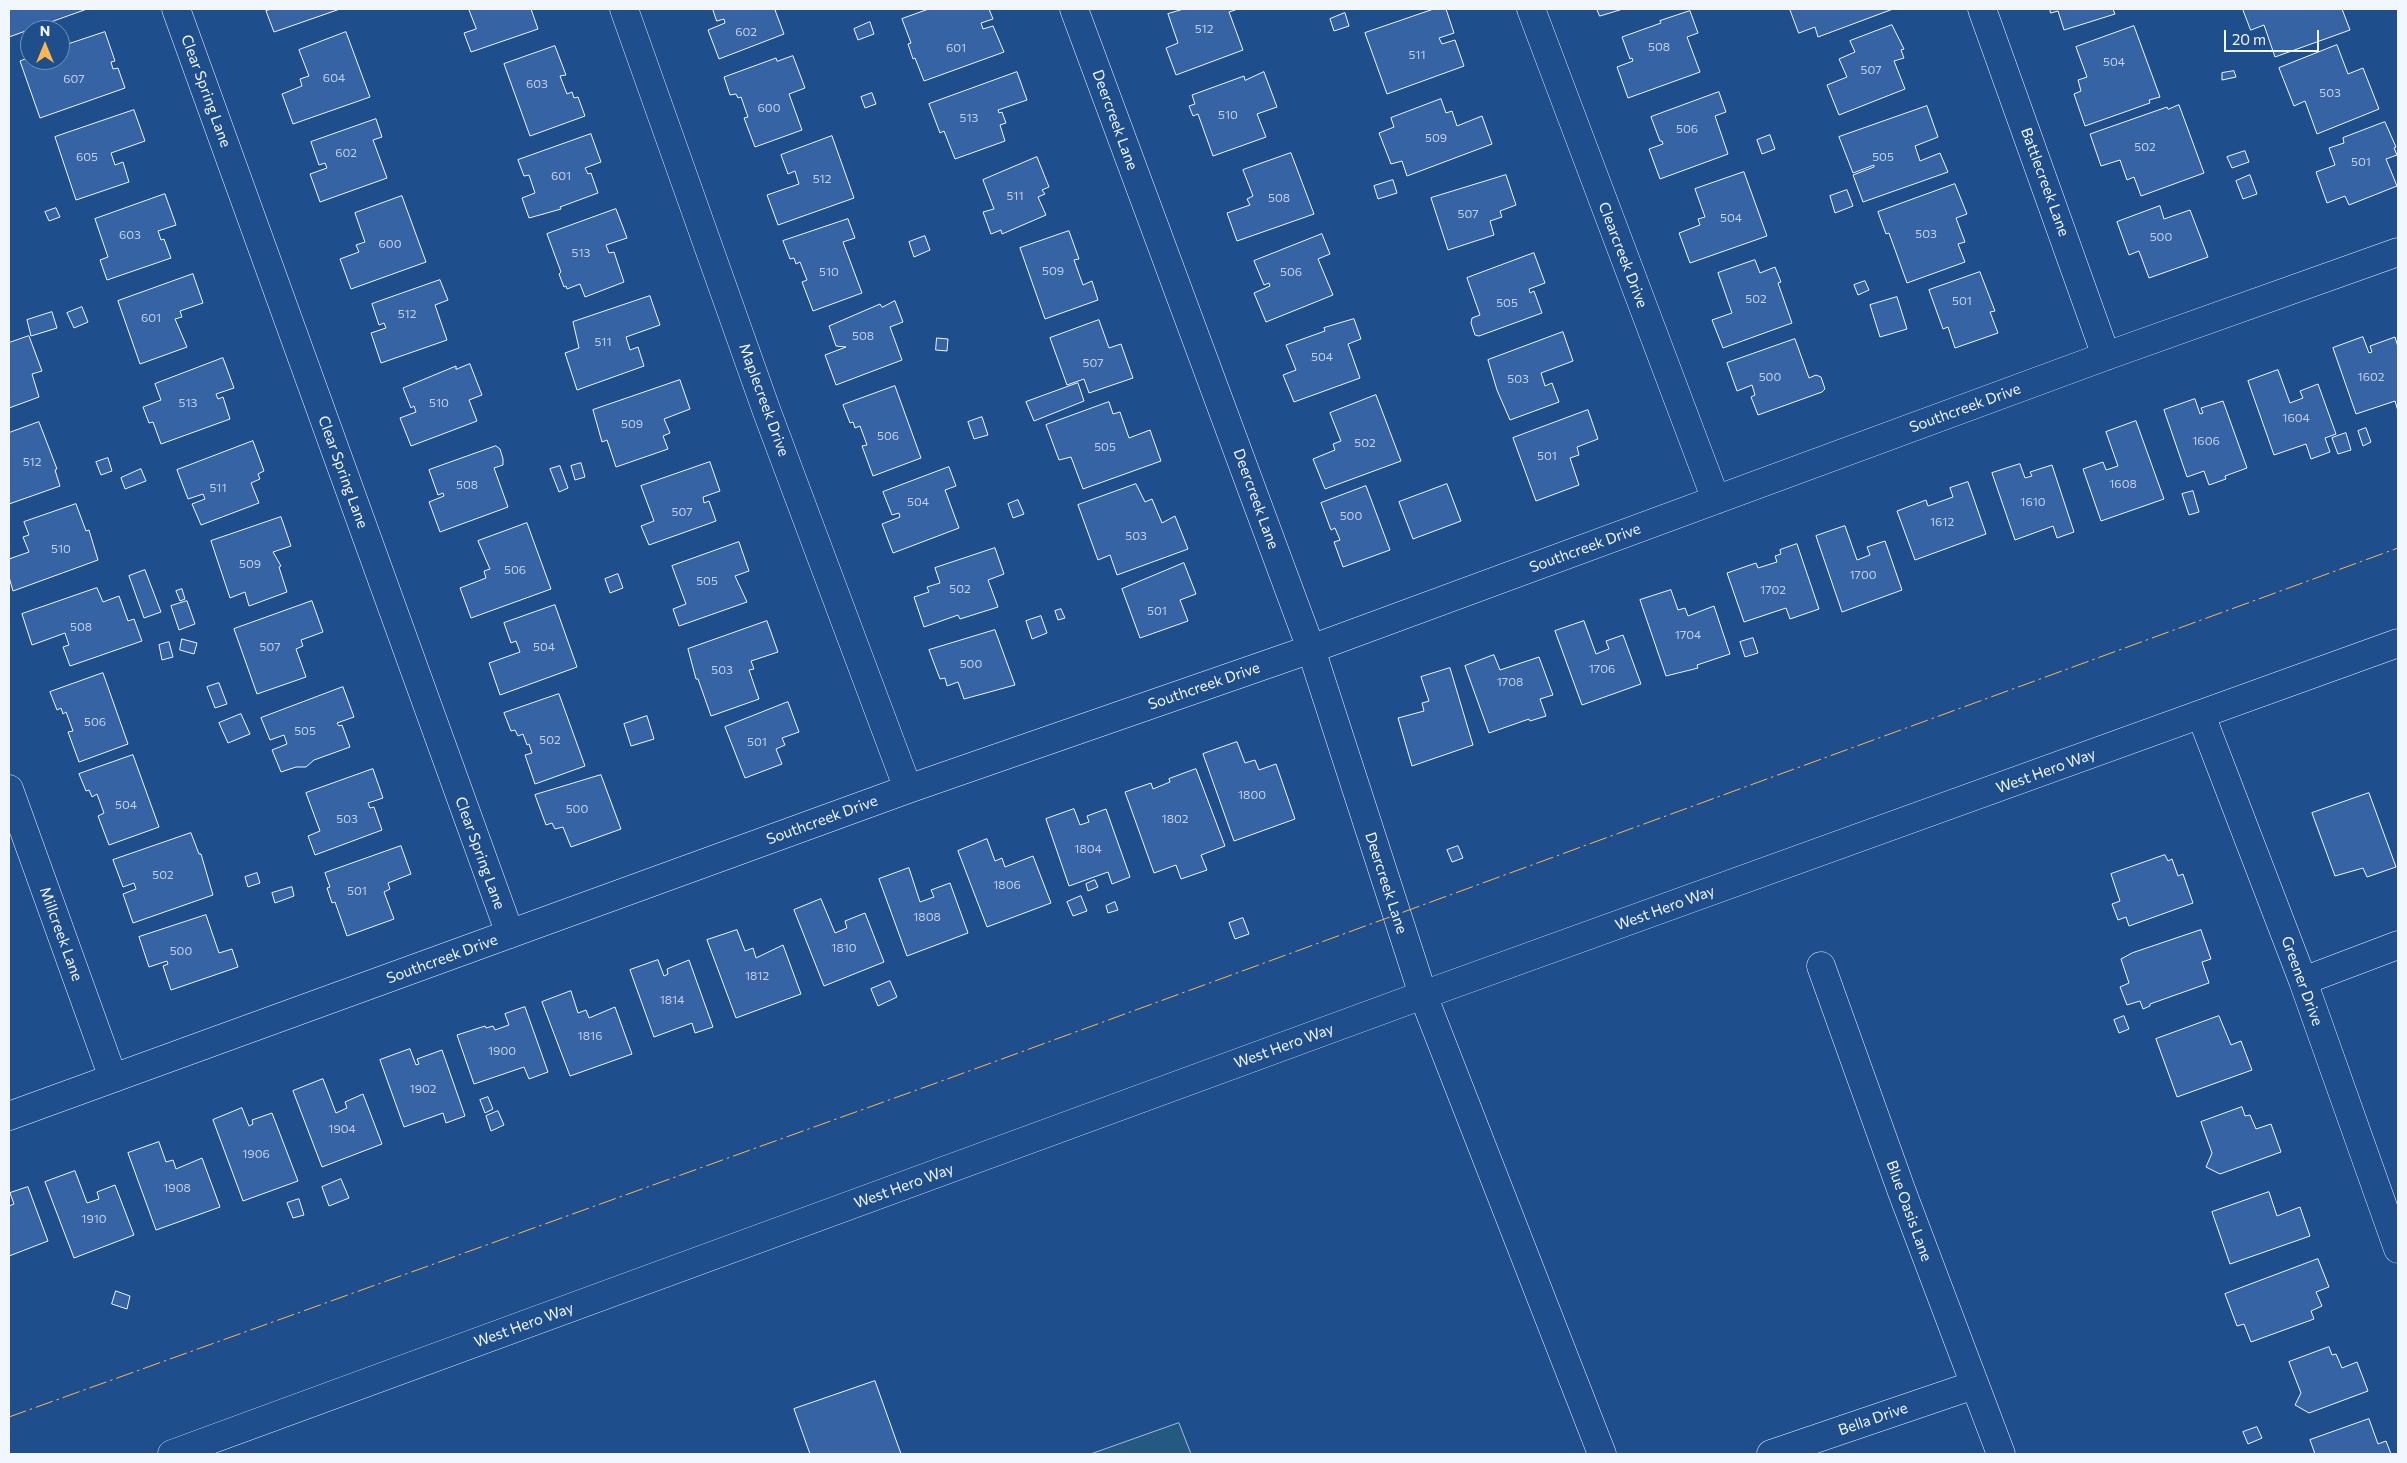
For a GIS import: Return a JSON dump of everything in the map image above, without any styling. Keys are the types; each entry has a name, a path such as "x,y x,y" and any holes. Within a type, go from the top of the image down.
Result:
{"street":[{"name":"Clear Spring Lane","path":"176,9 510,934"},
{"name":"Maplecreek Drive","path":"624,9 764,403 908,789"},
{"name":"Deercreek Lane","path":"1074,9 1311,649 1423,995 1602,1454"},
{"name":"Clearcreek Drive","path":"1531,9 1716,500"},
{"name":"Battlecreek Lane","path":"1982,9 2106,356"},
{"name":"Southcreek Drive","path":"9,1116 908,789 1311,649 2106,356 2398,252"},
{"name":"West Hero Way","path":"172,1454 1423,995 2398,643"},
{"name":"Greener Drive","path":"2201,715 2303,981 2398,1249"},
{"name":"Millcreek Lane","path":"9,789 114,1078"},
{"path":"2303,981 2398,946"},
{"name":"Blue Oasis Lane","path":"1822,966 1902,1192 2001,1454"},
{"name":"Bella Drive","path":"1771,1454 1974,1384"}],"shaded area":[{"path":"1179,1423 1191,1454 1091,1454"}],"building":[{"path":"9,9 87,9 56,20 20,20 20,33 9,37"},
{"path":"272,9 340,9 274,32 266,11"},
{"path":"469,9 531,9 538,29 471,52 464,33 476,29"},
{"path":"713,9 779,9 775,10 784,34 719,59 708,30 725,23 724,19 717,21"},
{"path":"929,9 989,9 993,19 981,23 983,29 993,26 1004,52 924,81 915,58 913,59 908,44 911,43 902,19"},
{"path":"1184,9 1238,9 1229,12 1243,50 1176,75 1166,48 1178,43 1168,14"},
{"path":"1434,9 1446,9 1454,33 1439,38 1442,44 1455,40 1464,66 1387,94 1365,33"},
{"path":"1597,9 1623,9 1600,16"},
{"path":"1790,9 1893,9 1818,37 1815,27 1799,33"},
{"path":"2050,9 2113,9 2115,14 2064,30 2058,11 2051,13"},
{"path":"2243,9 2342,9 2350,30 2275,57 2264,25 2251,30"},
{"path":"1690,11 1698,33 1687,37 1700,72 1628,98 1617,67 1633,61 1632,58 1630,59 1622,37"},
{"path":"1345,13 1349,26 1334,31 1330,19"},
{"path":"870,22 874,34 858,40 854,29"},
{"path":"1892,25 1904,49 1901,50 1904,58 1894,61 1905,89 1839,115 1827,85 1847,77 1839,59 1855,52 1850,41"},
{"path":"2134,26 2160,97 2149,100 2150,103 2085,126 2074,94 2081,91 2078,80 2087,77 2076,47"},
{"path":"105,32 115,61 111,62 113,69 118,68 125,88 40,118 23,70 70,70 70,44"},
{"path":"346,32 370,97 293,124 282,94 302,86 300,79 309,76 299,50"},
{"path":"2337,45 2348,74 2363,68 2379,109 2317,134 2305,101 2294,106 2279,68"},
{"path":"555,46 566,75 560,76 567,94 572,92 574,98 578,97 585,116 530,136 504,64"},
{"path":"793,56 805,88 789,94 802,130 755,147 744,118 748,117 741,97 738,98 736,94 730,95 724,77 776,58 777,61"},
{"path":"2234,71 2236,77 2222,80 2222,73"},
{"path":"1017,72 1027,100 998,110 999,113 1002,112 1006,123 1000,125 1005,141 955,159 944,131 940,133 929,104"},
{"path":"1264,72 1277,107 1257,114 1266,137 1213,156 1198,114 1193,116 1189,106 1195,104 1192,95 1244,76 1245,80"},
{"path":"1719,92 1726,112 1715,116 1728,154 1660,179 1649,149 1663,144 1660,141 1651,117"},
{"path":"872,93 876,104 865,108 861,97"},
{"path":"1441,99 1446,113 1452,111 1457,126 1482,116 1492,144 1407,176 1402,161 1391,164 1379,133 1394,127 1391,118"},
{"path":"2179,105 2204,173 2141,196 2134,177 2127,180 2120,160 2101,166 2090,134 2167,107 2168,109"},
{"path":"1927,106 1938,137 1915,146 1920,161 1940,153 1948,172 1863,202 1853,175 1874,167 1874,165 1853,173 1839,137"},
{"path":"134,110 145,141 111,153 115,165 123,162 129,182 76,200 55,137"},
{"path":"376,119 382,137 373,140 387,178 320,202 310,174 327,168 325,163 319,165 311,142"},
{"path":"2385,122 2396,147 2394,148 2397,155 2386,159 2397,186 2349,205 2345,196 2327,203 2316,172 2335,165 2329,148 2344,143 2343,138"},
{"path":"591,134 601,162 585,168 588,174 591,173 598,193 560,207 561,209 529,218 522,198 535,193 529,175 524,176 518,160"},
{"path":"1770,135 1775,149 1762,154 1757,140"},
{"path":"832,136 854,198 778,225 767,195 799,184 795,171 788,174 781,155"},
{"path":"2245,151 2249,162 2232,168 2227,157"},
{"path":"1291,153 1314,214 1237,241 1227,213 1250,205 1247,199 1253,196 1243,170"},
{"path":"1037,157 1049,187 1042,190 1045,194 1038,197 1046,215 1002,234 1001,230 991,234 983,212 994,209 983,180"},
{"path":"1744,172 1767,236 1690,263 1679,233 1700,225 1698,219 1705,217 1695,189"},
{"path":"1506,175 1516,205 1500,211 1502,217 1490,221 1494,235 1448,250 1431,198"},
{"path":"2250,175 2257,194 2243,199 2236,181"},
{"path":"1393,180 1397,193 1378,199 1374,186"},
{"path":"1955,184 1967,214 1956,218 1965,242 1958,244 1965,262 1907,283 1889,233 1886,234 1878,212"},
{"path":"1847,190 1853,206 1835,213 1830,196"},
{"path":"165,194 176,225 158,231 161,240 164,239 171,258 107,280 100,260 108,257 95,219"},
{"path":"402,196 426,262 351,289 340,259 359,252 356,245 365,242 355,213"},
{"path":"2160,206 2164,219 2190,210 2208,257 2149,278 2139,251 2129,255 2117,222"},
{"path":"56,208 60,217 49,221 45,212"},
{"path":"616,209 627,238 606,245 609,253 614,252 624,282 585,297 580,284 567,289 566,286 564,287 559,274 561,272 547,234"},
{"path":"848,219 855,238 843,242 862,293 813,311 802,282 807,280 800,262 796,264 794,258 790,259 783,241"},
{"path":"1069,231 1079,259 1074,260 1083,285 1092,281 1098,300 1045,319 1020,248"},
{"path":"1322,234 1330,254 1318,259 1333,295 1266,322 1254,293 1270,286 1269,283 1264,285 1254,261"},
{"path":"925,236 930,250 914,257 909,242"},
{"path":"1534,253 1545,283 1529,289 1530,293 1534,291 1542,313 1479,336 1475,335 1471,323 1472,318 1480,315 1467,278"},
{"path":"1755,260 1760,273 1775,267 1781,282 1778,283 1792,323 1723,348 1712,320 1732,313 1718,273"},
{"path":"1980,272 1995,311 1990,312 1998,333 1955,348 1948,327 1943,329 1929,290"},
{"path":"193,274 203,303 180,311 182,317 175,319 187,347 140,364 118,301"},
{"path":"440,280 448,300 435,305 447,340 381,363 371,333 386,328 384,323 379,325 372,304"},
{"path":"1865,281 1869,290 1858,295 1854,285"},
{"path":"650,296 660,325 626,337 630,350 638,347 644,366 577,390 565,353 579,348 573,322"},
{"path":"1897,297 1907,329 1880,337 1870,305"},
{"path":"895,301 903,322 890,327 902,360 836,385 825,355 846,347 836,346 829,326 880,304 882,307"},
{"path":"82,307 88,322 74,328 67,313"},
{"path":"52,312 57,328 31,336 27,320"},
{"path":"1354,319 1361,339 1348,344 1360,378 1294,402 1283,375 1296,370 1286,345 1325,331 1324,328"},
{"path":"1099,320 1109,348 1121,344 1133,378 1089,393 1084,379 1067,385 1050,338"},
{"path":"1563,332 1573,361 1541,373 1545,386 1552,383 1559,402 1510,420 1497,390 1488,360"},
{"path":"29,336 42,371 32,374 39,397 9,408 9,343"},
{"path":"2363,337 2369,353 2372,352 2370,346 2395,337 2398,347 2398,411 2395,401 2356,414 2333,348"},
{"path":"937,338 948,339 947,351 936,350"},
{"path":"1795,339 1809,378 1816,375 1821,377 1825,389 1822,392 1758,415 1751,397 1755,395 1752,385 1737,391 1727,363"},
{"path":"223,358 234,388 216,394 218,399 223,397 230,419 161,444 153,422 149,423 143,407 161,400 155,384"},
{"path":"470,364 482,395 469,400 477,421 411,446 400,418 416,412 414,406 411,408 403,388 456,366 456,369"},
{"path":"2278,370 2290,403 2303,398 2300,391 2318,384 2336,434 2325,438 2330,452 2311,459 2306,444 2274,455 2248,381"},
{"path":"680,380 690,409 664,419 670,433 663,436 668,449 616,467 607,440 602,442 593,410"},
{"path":"1078,383 1084,401 1034,421 1026,402"},
{"path":"895,386 921,458 873,476 862,446 867,445 860,426 855,428 853,422 850,423 843,405"},
{"path":"1376,395 1401,461 1325,489 1313,459 1335,450 1333,444 1341,441 1330,413"},
{"path":"2195,399 2200,414 2203,413 2201,408 2223,401 2247,468 2225,476 2226,479 2209,485 2204,471 2187,477 2164,410"},
{"path":"1109,402 1113,414 1120,412 1129,438 1150,430 1161,461 1083,489 1071,457 1059,460 1046,425"},
{"path":"1588,410 1598,439 1577,447 1579,455 1570,458 1579,485 1536,501 1513,438"},
{"path":"982,417 988,435 974,439 968,422"},
{"path":"2136,421 2164,499 2101,521 2083,469 2103,462 2106,470 2118,466 2106,432"},
{"path":"39,422 57,469 55,470 60,486 9,504 9,433"},
{"path":"2366,428 2371,442 2363,446 2358,431"},
{"path":"2346,433 2351,450 2338,454 2332,438"},
{"path":"253,441 264,471 258,474 260,479 251,483 259,503 201,525 192,504 205,499 203,494 188,499 177,470"},
{"path":"496,446 500,449 503,465 494,468 508,507 440,532 429,502 444,496 443,493 438,495 429,470"},
{"path":"108,458 112,471 101,475 96,462"},
{"path":"710,462 720,491 703,497 704,503 709,501 716,521 649,545 641,526 654,521 641,486"},
{"path":"581,463 585,477 575,480 571,466"},
{"path":"2020,464 2025,478 2032,476 2030,472 2052,465 2074,532 2057,538 2053,526 2015,540 1992,473"},
{"path":"560,466 568,488 559,492 550,469"},
{"path":"949,467 956,486 945,490 959,528 893,553 882,524 900,517 899,513 892,515 883,492"},
{"path":"141,469 146,481 125,489 121,478"},
{"path":"1968,482 1986,534 1915,560 1897,511 1926,500 1928,506 1953,497 1950,488"},
{"path":"1136,484 1145,502 1152,499 1162,523 1175,516 1188,549 1117,575 1110,555 1098,560 1078,505"},
{"path":"1447,484 1461,521 1413,539 1399,502"},
{"path":"1366,486 1390,550 1343,567 1334,542 1340,540 1335,528 1331,530 1321,503"},
{"path":"2193,491 2199,512 2189,515 2182,494"},
{"path":"1018,500 1024,514 1013,518 1008,504"},
{"path":"76,504 86,531 89,530 98,560 13,591 9,577 9,559 29,552 23,537 29,535 24,522"},
{"path":"281,517 291,546 273,552 281,566 279,567 287,592 249,606 245,592 230,598 211,541"},
{"path":"527,523 551,589 471,618 460,588 486,578 484,571 490,569 478,541"},
{"path":"1845,526 1857,560 1870,555 1867,547 1885,541 1902,590 1842,612 1816,536"},
{"path":"739,542 749,571 735,576 747,602 679,626 673,609 686,604 672,566"},
{"path":"1797,544 1819,609 1790,619 1786,608 1744,622 1727,573 1756,563 1758,568 1777,562 1775,556 1781,554 1780,550"},
{"path":"995,548 1004,574 988,580 998,607 960,619 958,615 924,627 914,597 929,592 927,587 940,583 935,568"},
{"path":"1184,563 1196,594 1180,600 1188,621 1140,638 1122,589"},
{"path":"145,570 161,612 144,618 129,576"},
{"path":"618,574 623,588 610,593 605,579"},
{"path":"97,588 103,602 119,596 128,621 134,619 142,641 70,666 63,647 69,645 65,633 32,645 22,614"},
{"path":"182,589 185,599 180,601 176,591"},
{"path":"1671,590 1678,610 1685,608 1688,616 1714,606 1730,654 1697,665 1698,668 1666,676 1640,600"},
{"path":"187,601 195,624 179,630 171,606"},
{"path":"312,601 323,632 301,640 303,646 296,649 306,677 257,694 234,629"},
{"path":"555,605 577,667 500,695 489,663 520,652 516,641 511,643 504,623"},
{"path":"1061,609 1065,618 1058,620 1055,611"},
{"path":"1041,616 1047,633 1032,639 1026,621"},
{"path":"767,621 778,652 751,661 754,669 749,670 759,699 711,716 698,679 696,679 688,649"},
{"path":"1584,621 1596,654 1609,649 1606,641 1623,635 1641,684 1582,705 1555,631"},
{"path":"995,630 1015,685 964,699 958,682 947,686 945,678 940,679 929,650"},
{"path":"1753,638 1758,653 1745,657 1740,642"},
{"path":"182,639 197,643 194,654 180,650"},
{"path":"169,642 173,657 162,660 159,645"},
{"path":"1494,655 1500,670 1539,657 1553,695 1540,699 1546,716 1530,721 1529,719 1489,733 1465,666"},
{"path":"1450,668 1473,745 1412,766 1398,718 1424,711 1422,703 1429,701 1421,677"},
{"path":"103,673 128,744 79,762 68,732 73,731 66,712 63,714 61,708 57,710 50,692"},
{"path":"219,683 227,704 215,708 207,687"},
{"path":"343,687 354,717 337,723 339,726 342,725 350,747 314,760 306,767 296,767 281,772 272,750 287,744 284,735 270,740 261,718"},
{"path":"559,694 585,766 535,784 525,755 532,753 529,744 527,745 523,734 518,736 515,730 511,731 504,713"},
{"path":"788,702 799,732 782,738 785,745 776,749 782,764 745,778 725,727"},
{"path":"241,714 250,734 228,743 219,723"},
{"path":"647,716 654,739 631,746 624,724"},
{"path":"1237,742 1245,763 1255,760 1259,770 1276,764 1295,819 1234,841 1203,754"},
{"path":"133,755 159,827 109,845 98,816 104,813 97,794 92,797 89,790 86,791 79,774"},
{"path":"373,769 383,798 368,803 370,808 374,807 382,830 315,855 308,836 320,831 306,793"},
{"path":"1196,769 1225,846 1201,855 1207,870 1181,879 1176,865 1154,873 1125,792 1151,783 1153,789 1170,782 1169,779"},
{"path":"601,775 621,829 571,847 563,827 555,829 552,823 546,825 535,795"},
{"path":"2369,793 2396,867 2367,877 2363,868 2335,876 2312,813"},
{"path":"1074,809 1080,825 1089,822 1087,816 1106,809 1130,877 1112,884 1108,872 1069,886 1046,819"},
{"path":"191,833 199,854 201,854 213,895 133,923 123,894 136,889 134,883 123,887 113,860"},
{"path":"987,839 995,861 1002,858 1005,867 1033,856 1051,903 987,927 958,851"},
{"path":"401,846 411,874 388,883 390,889 384,892 394,919 347,936 335,902 332,903 327,888 330,887 325,873"},
{"path":"1458,846 1463,858 1452,862 1447,850"},
{"path":"2165,855 2168,861 2172,859 2178,876 2183,874 2193,903 2129,926 2126,917 2118,920 2112,904 2120,901 2111,874"},
{"path":"909,868 920,902 934,897 931,890 950,883 968,933 907,956 879,879"},
{"path":"257,873 260,883 248,887 245,877"},
{"path":"1095,880 1098,887 1088,891 1086,884"},
{"path":"292,887 294,896 275,903 272,893"},
{"path":"1081,896 1087,911 1073,916 1067,902"},
{"path":"821,899 835,933 847,928 845,921 865,913 884,962 824,986 794,910"},
{"path":"1115,902 1118,910 1108,913 1106,906"},
{"path":"206,915 219,953 232,949 238,967 171,990 163,966 168,964 167,961 149,967 139,937"},
{"path":"1243,918 1249,934 1235,939 1229,923"},
{"path":"737,930 745,951 753,948 756,958 783,945 801,994 736,1018 707,940"},
{"path":"2201,930 2211,959 2202,962 2209,983 2150,1004 2150,1006 2143,1009 2140,1001 2127,1005 2120,987 2129,983 2121,959 2132,953"},
{"path":"658,960 664,976 668,974 667,969 689,960 713,1027 695,1033 692,1023 654,1037 630,970"},
{"path":"890,981 897,997 878,1006 871,989"},
{"path":"571,991 578,1013 586,1010 589,1018 615,1007 632,1054 570,1076 542,1002"},
{"path":"525,1007 548,1072 529,1079 524,1067 474,1084 457,1035 485,1026 486,1028 493,1026 495,1030 509,1025 505,1014"},
{"path":"2124,1016 2129,1029 2119,1033 2114,1020"},
{"path":"2219,1016 2231,1045 2241,1041 2252,1070 2177,1097 2156,1039"},
{"path":"410,1049 416,1065 419,1064 417,1059 442,1050 465,1116 446,1123 443,1113 404,1127 380,1060"},
{"path":"323,1079 336,1113 347,1108 345,1102 363,1094 382,1144 322,1167 293,1091"},
{"path":"488,1097 493,1109 485,1113 480,1100"},
{"path":"2242,1107 2245,1116 2250,1115 2256,1129 2271,1124 2281,1152 2220,1174 2206,1167 2212,1153 2201,1122"},
{"path":"242,1108 249,1126 253,1124 252,1120 272,1113 298,1181 243,1201 213,1120"},
{"path":"498,1111 504,1125 491,1131 486,1116"},
{"path":"159,1142 166,1162 173,1160 176,1169 202,1158 220,1207 156,1230 128,1153"},
{"path":"75,1171 87,1203 99,1199 97,1192 115,1185 134,1235 74,1258 45,1182"},
{"path":"341,1179 349,1198 329,1206 322,1187"},
{"path":"28,1187 48,1241 9,1256 9,1206 14,1204 10,1193"},
{"path":"2269,1192 2277,1216 2300,1207 2310,1236 2230,1264 2212,1212"},
{"path":"299,1199 304,1215 293,1218 287,1203"},
{"path":"2318,1259 2329,1287 2316,1292 2322,1306 2311,1311 2314,1319 2251,1342 2244,1324 2237,1326 2225,1294"},
{"path":"116,1291 130,1296 127,1309 112,1304"},
{"path":"2329,1347 2332,1355 2336,1354 2342,1368 2357,1362 2368,1391 2309,1413 2295,1405 2301,1393 2289,1362"},
{"path":"875,1381 901,1454 810,1454 794,1409"},
{"path":"2369,1419 2378,1444 2386,1441 2391,1454 2315,1454 2310,1440"},
{"path":"2257,1427 2262,1438 2248,1444 2243,1432"}],"power":[{"path":"9,1417 939,1082 2398,548"}]}
